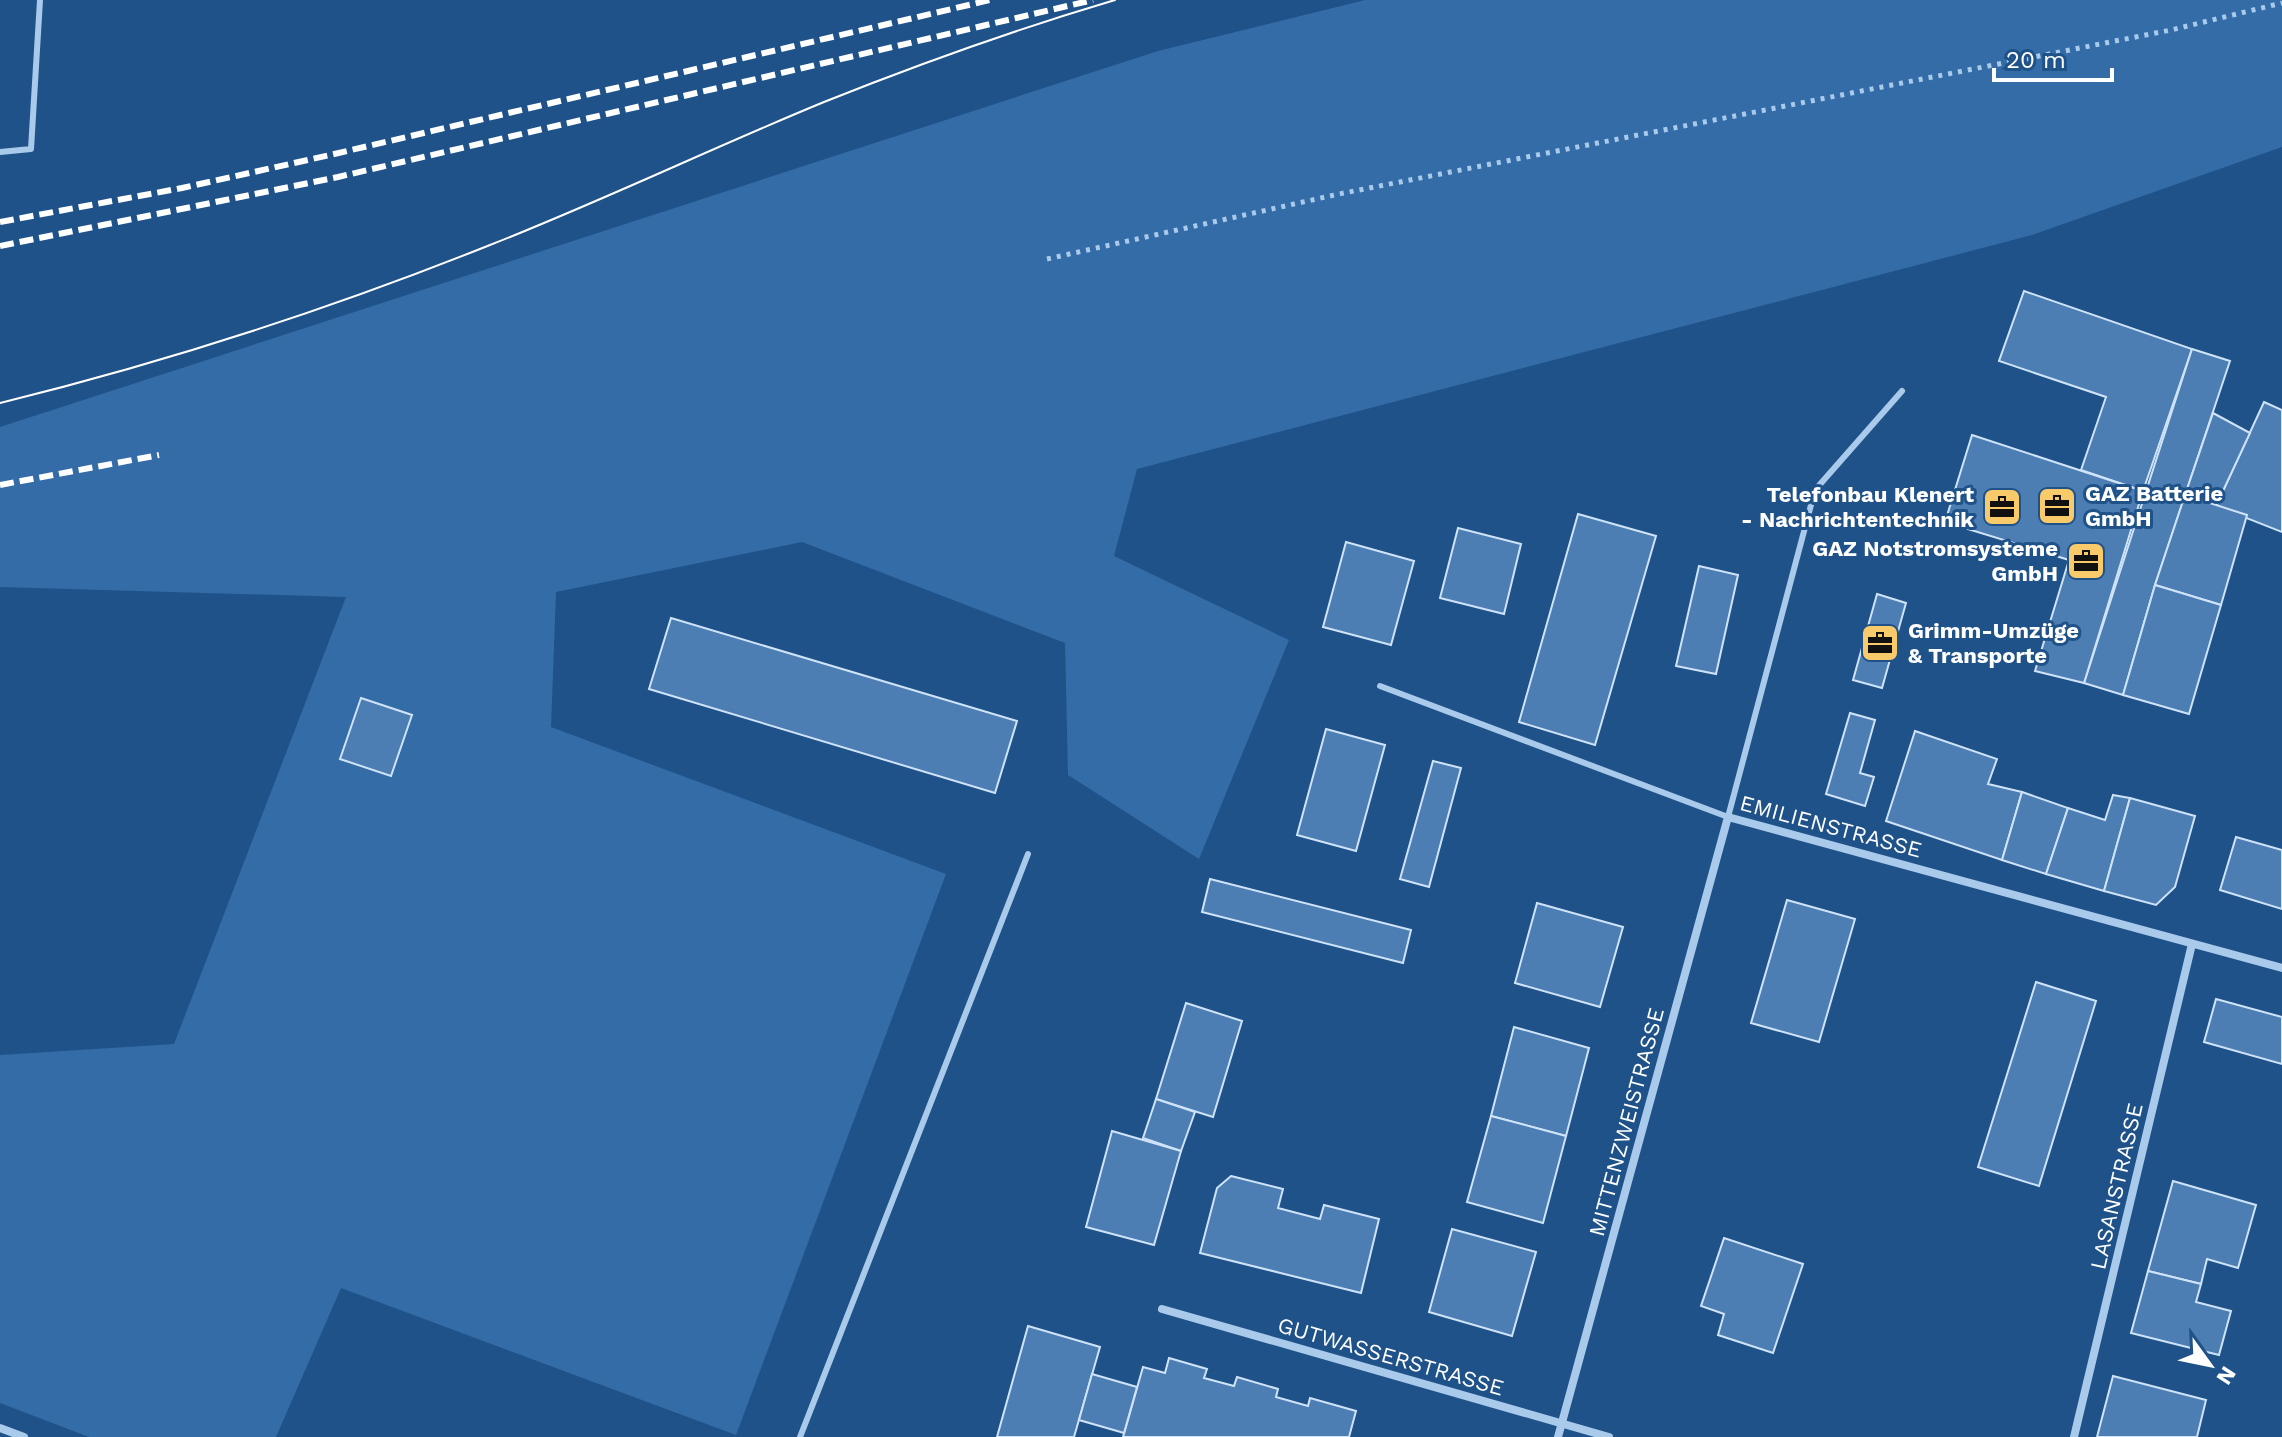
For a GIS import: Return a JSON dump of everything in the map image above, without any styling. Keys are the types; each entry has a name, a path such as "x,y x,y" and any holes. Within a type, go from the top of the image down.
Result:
{"street":[{"name":"EMILIENSTRASSE","path":"1728,817 2282,968"},
{"name":"MITTENZWEISTRASSE","path":"1558,1437 1728,817"},
{"name":"LASANSTRASSE","path":"2074,1437 2192,944"},
{"name":"GUTWASSERSTRASSE","path":"1162,1309 1609,1437"},
{"path":"0,1428 24,1437"}],"lane":[{"path":"0,152 31,149 40,0"},
{"path":"1728,817 1815,490 1902,391"},
{"name":"EMILIENSTRASSE","path":"1380,686 1728,817"},
{"path":"800,1437 1028,854"}],"path":[{"path":"1047,259 1354,190 2171,30 2282,3"}],"shaded area":[{"path":"1365,0 2282,0 2282,147 2032,235 1137,469 1114,556 1289,640 1199,859 1068,775 1065,643 802,542 556,592 551,727 946,874 736,1435 341,1288 276,1437 89,1437 0,1403 0,1055 174,1044 346,597 0,587 0,427 1158,51"}],"building":[{"path":"2024,291 2192,349 2143,491 2081,470 2106,397 1999,361"},
{"path":"2192,349 2230,361 2155,585 2123,695 2084,683"},
{"path":"2264,402 2282,410 2282,532 2216,506"},
{"path":"2213,413 2250,433 2216,506 2185,495"},
{"path":"1972,435 2143,491 2084,683 2035,671 2069,560 1945,522"},
{"path":"2185,495 2247,515 2221,605 2155,585"},
{"path":"1578,514 1656,536 1595,745 1519,722"},
{"path":"1458,528 1521,544 1504,614 1440,598"},
{"path":"1346,542 1414,561 1391,645 1323,627"},
{"path":"1699,566 1738,575 1716,674 1676,666"},
{"path":"2155,585 2221,605 2189,714 2123,695"},
{"path":"1877,594 1906,603 1882,688 1853,680"},
{"path":"671,618 1017,721 995,793 649,689"},
{"path":"361,698 412,715 391,776 340,759"},
{"path":"1850,713 1875,720 1860,773 1874,777 1865,806 1826,794"},
{"path":"1326,729 1385,745 1356,851 1297,835"},
{"path":"1915,731 1997,759 1988,784 2022,792 2002,860 1886,821"},
{"path":"1433,761 1461,768 1429,887 1400,879"},
{"path":"2022,792 2068,808 2046,874 2002,860"},
{"path":"2113,795 2130,798 2104,891 2046,874 2068,808 2105,820"},
{"path":"2130,798 2195,816 2175,887 2156,905 2104,891"},
{"path":"2236,837 2282,850 2282,909 2220,890"},
{"path":"1210,879 1411,930 1403,963 1202,912"},
{"path":"1787,900 1855,919 1819,1042 1751,1023"},
{"path":"1537,903 1623,927 1600,1007 1515,983"},
{"path":"2036,982 2096,1001 2039,1186 1978,1167"},
{"path":"2216,999 2282,1017 2282,1064 2204,1042"},
{"path":"1186,1003 1242,1021 1213,1117 1156,1099"},
{"path":"1514,1027 1589,1048 1566,1136 1491,1116"},
{"path":"1156,1099 1195,1112 1181,1151 1143,1138"},
{"path":"1491,1116 1566,1136 1543,1223 1467,1202"},
{"path":"1112,1131 1181,1151 1154,1245 1086,1227"},
{"path":"1231,1176 1283,1189 1278,1208 1320,1219 1324,1205 1379,1219 1361,1293 1200,1253 1217,1188"},
{"path":"2173,1181 2256,1205 2238,1268 2207,1259 2201,1284 2148,1271"},
{"path":"1452,1229 1536,1252 1512,1336 1429,1312"},
{"path":"1724,1238 1803,1264 1773,1353 1718,1335 1724,1314 1701,1306"},
{"path":"2148,1271 2201,1284 2196,1302 2231,1311 2219,1355 2131,1333"},
{"path":"1028,1326 1100,1347 1074,1437 997,1437"},
{"path":"1169,1358 1207,1369 1204,1378 1234,1386 1237,1377 1278,1389 1276,1397 1308,1406 1310,1398 1356,1411 1349,1437 1123,1437 1143,1367 1165,1373"},
{"path":"1092,1374 1137,1387 1124,1433 1079,1420"},
{"path":"2113,1376 2206,1400 2197,1437 2097,1437"}],"tram line":[{"path":"0,403 186,352 369,291 532,228 860,88 1005,35 1115,0"}],"railway":[{"path":"0,222 182,188 330,155 990,0"},
{"path":"0,246 338,177 1093,0"},
{"path":"0,485 159,455"}],"place":[{"name":"GAZ Batterie GmbH","path":"2057,506"},
{"name":"Telefonbau Klenert - Nachrichtentechnik","path":"2002,507"},
{"name":"GAZ Notstromsysteme GmbH","path":"2086,561"},
{"name":"Grimm-Umzüge & Transporte","path":"1880,643"}]}
